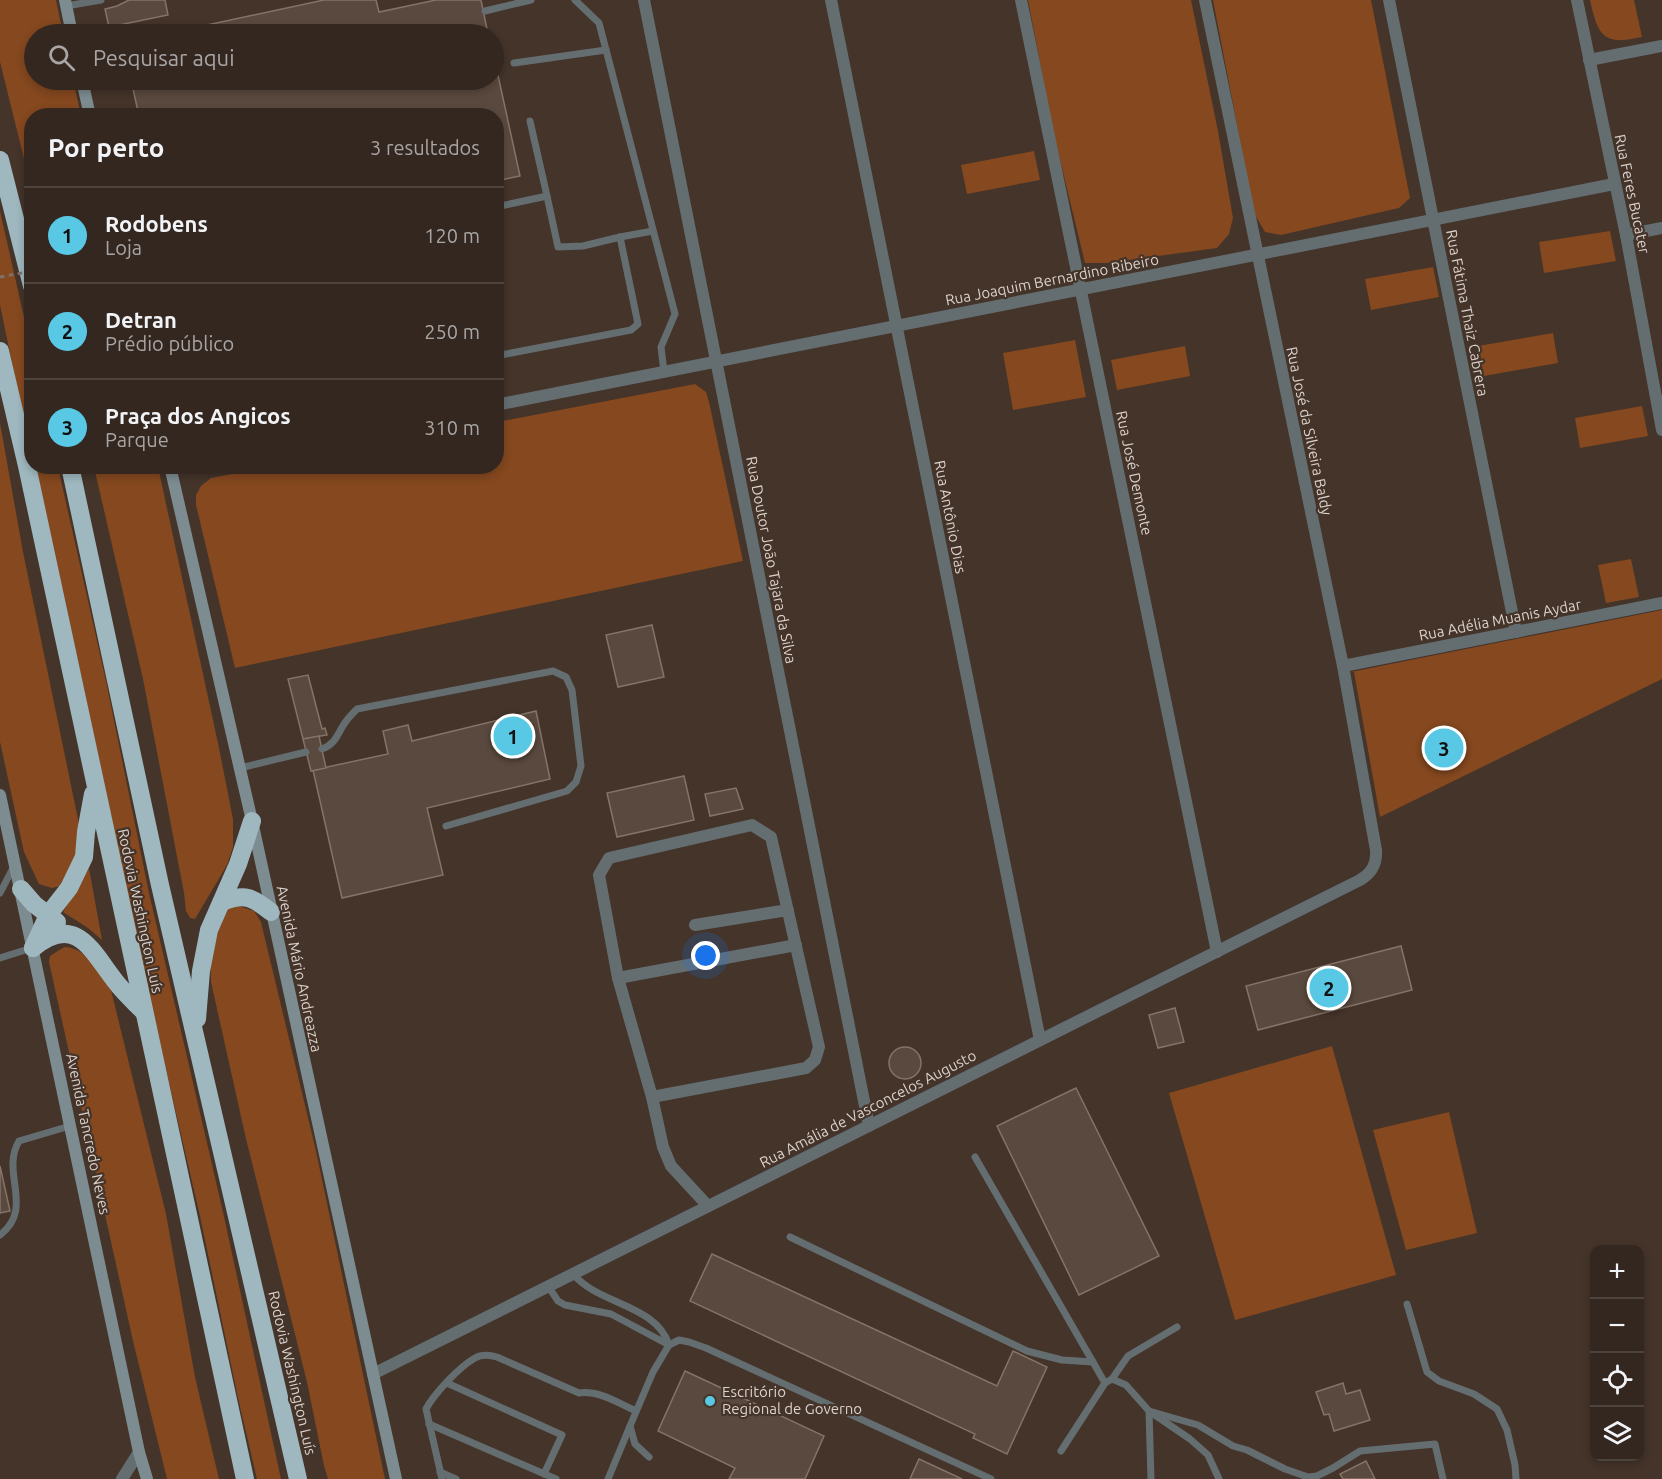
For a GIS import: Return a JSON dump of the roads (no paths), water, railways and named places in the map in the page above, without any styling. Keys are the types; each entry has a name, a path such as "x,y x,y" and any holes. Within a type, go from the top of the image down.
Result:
{"highway":[{"path":"0,160 24,254"},
{"name":"Rodovia Washington Luís","path":"0,351 24,455"},
{"name":"Rodovia Washington Luís","path":"28,474 245,1479"},
{"name":"Rodovia Washington Luís","path":"72,474 160,885 298,1479"},
{"path":"33,948 48,915 69,888 84,858 86,832 95,785"},
{"path":"196,1036 201,971 209,930 238,864 252,820"},
{"path":"21,889 48,915 90,945 119,986 144,1011"},
{"path":"222,902 237,896 255,898 271,912"},
{"path":"33,948 45,938 59,934 78,937"}],"main road":[{"path":"66,3 70,24"},
{"path":"84,90 88,108"},
{"name":"Avenida Mário Andreazza","path":"176,474 396,1479"},
{"name":"Avenida Tancredo Neves","path":"0,795 139,1452 147,1479"}],"street":[{"name":"Rua Doutor João Tajara da Silva","path":"644,0 869,1126"},
{"name":"Rua Antônio Dias","path":"831,0 1040,1040"},
{"name":"Rua José Demonte","path":"1021,0 1217,952"},
{"name":"Rua José da Silveira Baldy","path":"1204,0 1343,666 1376,850 1377,859 1374,868"},
{"name":"Rua Fátima Thaiz Cabrera","path":"1389,0 1516,632"},
{"name":"Rua Feres Bucater","path":"1577,0 1626,235 1661,423"},
{"path":"1589,60 1662,46"},
{"name":"Rua Joaquim Bernardino Ribeiro","path":"504,403 1614,184"},
{"path":"1626,235 1662,228"},
{"name":"Rua Adélia Muanis Aydar","path":"1343,666 1662,603"},
{"path":"652,1097 806,1068 815,1060 819,1047 771,837 752,825 609,858 599,875 618,978 652,1097 663,1147 671,1166 708,1206"},
{"name":"Rua Amália de Vasconcelos Augusto","path":"373,1374 1360,880 1374,868"},
{"path":"695,925 788,910"},
{"path":"618,978 796,945"},
{"path":"122,1479 139,1452"}],"lane":[{"path":"66,3 101,0"},
{"path":"485,11 531,0"},
{"path":"575,0 599,23 675,315 661,347 664,372"},
{"path":"514,63 606,50"},
{"path":"530,121 558,247 583,246 653,231"},
{"path":"504,205 546,196"},
{"path":"504,354 635,328 638,324 620,237"},
{"path":"322,749 329,747 337,738 347,720 357,709 553,671 566,677 572,690 581,766 576,782 567,791 446,826"},
{"path":"240,768 306,752"},
{"path":"0,893 15,863"},
{"path":"0,958 33,948"},
{"path":"0,1235 13,1222 16,1212 11,1159 19,1141 70,1126"},
{"path":"975,1157 1093,1362 1108,1381 1125,1385 1149,1411 1208,1455 1219,1479"},
{"path":"790,1237 1027,1350 1062,1360 1093,1362"},
{"path":"573,1274 589,1289 643,1314 660,1326 669,1345"},
{"path":"548,1286 558,1300 565,1305 611,1314 669,1345"},
{"path":"1407,1304 1427,1372 1439,1381 1474,1394 1497,1409 1507,1430 1516,1479"},
{"path":"1061,1451 1108,1381 1128,1356 1177,1327"},
{"path":"608,1479 652,1372 669,1345 679,1340 706,1348 991,1479"},
{"path":"456,1479 441,1475 426,1409 433,1396 476,1357 488,1355 497,1357 579,1393 589,1391 636,1411"},
{"path":"447,1383 562,1435 544,1474"},
{"path":"1149,1411 1151,1479"},
{"path":"1149,1411 1198,1425 1233,1446 1247,1450 1285,1469 1308,1476 1317,1476 1334,1468 1360,1451 1435,1444 1443,1479"},
{"path":"429,1424 556,1479"},
{"path":"630,1426 634,1444 650,1457"}],"place":[{"name":"Rodobens","path":"513,736"},
{"name":"Praça dos Angicos","path":"1444,748"},
{"name":"Detran","path":"1329,988"},
{"name":"Escritório Regional de Governo","path":"710,1401"}]}
